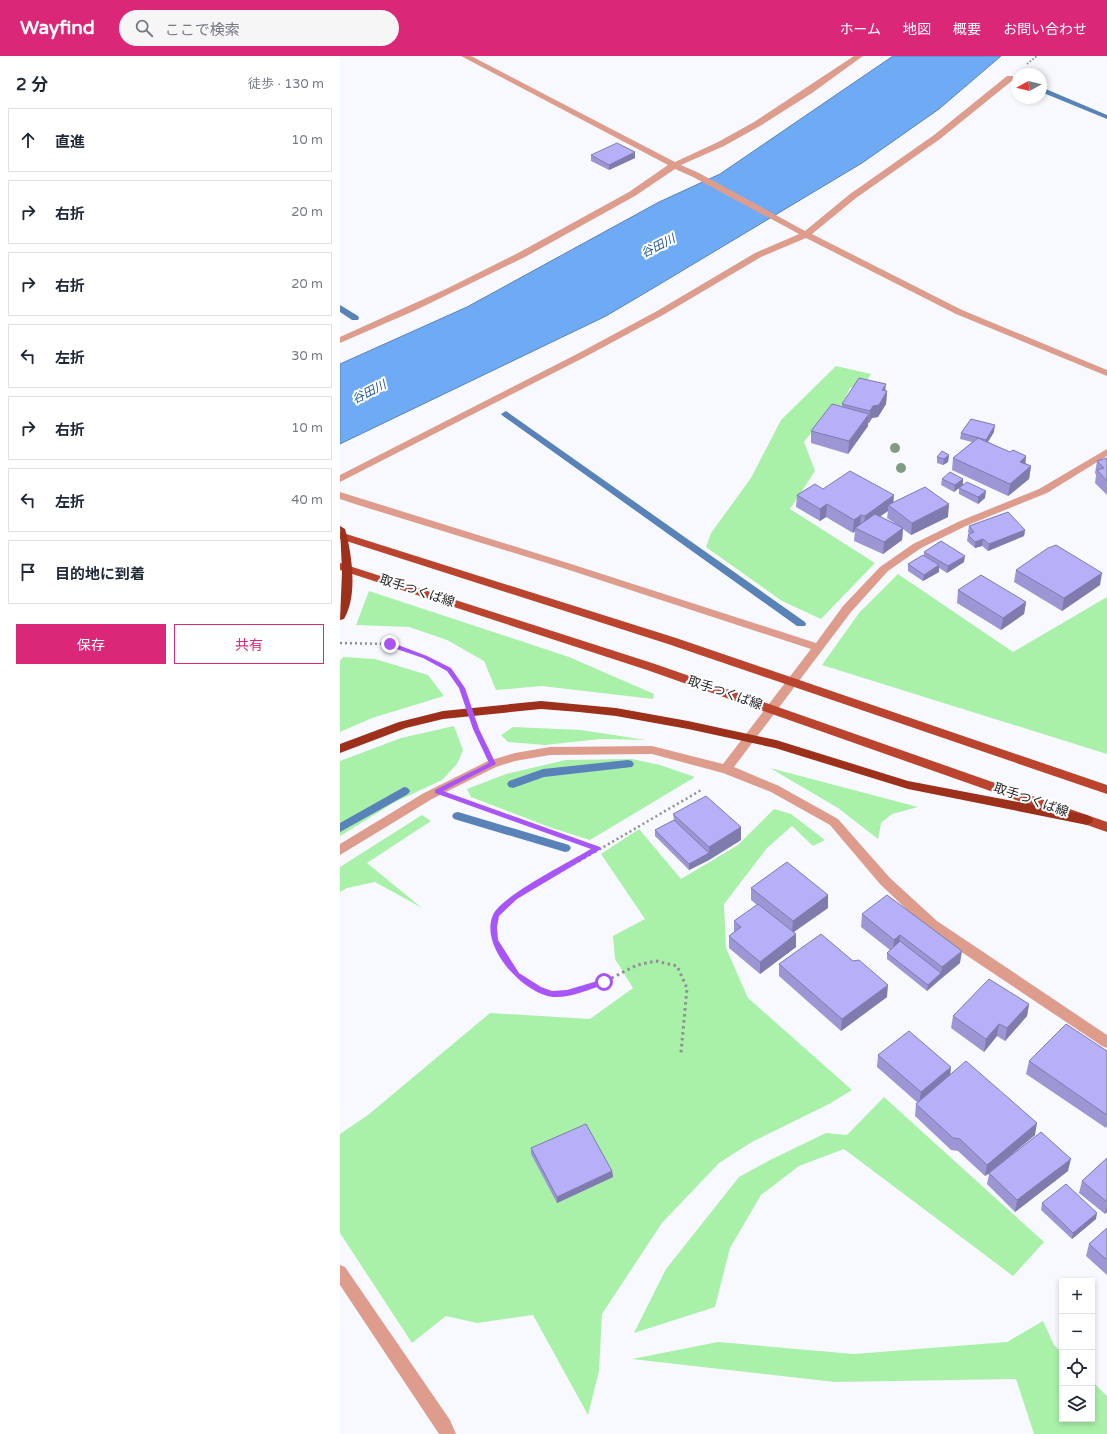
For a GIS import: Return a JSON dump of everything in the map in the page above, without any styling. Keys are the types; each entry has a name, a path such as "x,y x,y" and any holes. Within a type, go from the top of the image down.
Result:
{"highway":[{"path":"340,529 346,550 348,579 346,599 340,616"},
{"path":"340,749 403,725 443,715 502,708 541,706 579,708 616,712 776,744 908,786 1087,820"}],"main road":[{"path":"340,536 672,641 1107,790"},
{"name":"取手つくば線","path":"340,566 636,662 794,716 1107,827"}],"street":[{"path":"465,56 696,175 797,230 958,312 1107,373"},
{"path":"340,340 428,301 536,248 628,197 665,171 722,144 749,128 788,104 859,56"},
{"path":"340,480 582,355 660,313 758,256 807,234 854,196 937,137 1010,78"},
{"path":"726,769 847,609 884,569 917,546 964,522 1043,491 1092,463 1107,452"},
{"path":"340,495 567,566 817,647"},
{"path":"340,850 437,791 492,764 515,757 550,750 652,750 726,769 775,789 834,822 885,881 932,925 1107,1042"},
{"path":"340,1272 448,1434"}],"path":[{"path":"340,644 390,644 425,657 449,670 462,688 464,694"},
{"path":"681,1053 687,988 677,966 656,961 637,965 604,982 567,993 552,994 539,989 517,975 495,940 494,927 496,915 515,897 696,794 726,769"},
{"path":"437,791 598,849"}],"green space":[{"path":"836,366 871,374 866,382 850,388 838,413 829,410 804,442 815,471 790,509 875,563 821,619 782,601 706,547 711,533 751,478 781,420"},
{"path":"898,574 1013,652 1107,597 1107,754 822,665 859,613"},
{"path":"369,591 569,657 654,694 653,699 542,686 496,690 484,661 447,640 409,627 356,625"},
{"path":"343,657 375,659 428,675 444,696 372,718 340,732 340,661"},
{"path":"454,726 463,750 457,764 442,780 395,802 340,836 340,761 401,738"},
{"path":"513,727 581,730 646,740 601,739 545,745 508,742 501,735"},
{"path":"632,759 660,765 695,777 590,840 552,828 471,797 467,789 506,774 566,760"},
{"path":"770,768 918,807 892,814 881,823 878,839 838,808"},
{"path":"774,809 791,814 825,840 813,846 792,826 767,848 724,904 726,948 748,998 852,1090 829,1104 752,1142 719,1163 662,1223 602,1314 599,1371 588,1415 533,1315 477,1323 446,1316 412,1343 340,1233 340,1134 368,1115 490,1013 590,1019 633,988 615,959 613,936 645,919 601,854 639,829 681,879 738,845"},
{"path":"422,815 431,821 367,863 422,908 375,882 347,888 340,892 340,867"},
{"path":"884,1097 1044,1242 1013,1276 844,1149 799,1166 761,1195 730,1248 715,1307 634,1333 666,1269 739,1177 826,1133 847,1135"},
{"path":"1043,1321 1054,1345 1059,1350 1059,1422 1095,1422 1095,1384 1107,1396 1107,1434 1034,1434 1016,1379 835,1382 632,1359 718,1342 854,1354 1007,1342"}],"water":[{"name":"谷田川","path":"893,56 1001,56 939,109 862,163 606,316 340,444 340,364 467,307 659,202 720,174"}],"building":[{"path":"617,143 635,152 609,165 591,155"},
{"path":"859,378 886,384 882,390 887,391 879,405 873,406 870,411 842,404"},
{"path":"832,404 869,414 849,441 811,431"},
{"path":"971,419 995,425 986,440 961,433"},
{"path":"978,438 1010,452 1013,450 1026,456 1020,462 1031,466 1010,484 953,458"},
{"path":"942,451 949,455 944,459 937,457"},
{"path":"1107,458 1107,481 1097,470 1104,468 1097,461"},
{"path":"850,471 894,495 865,516 861,515 854,520 827,504 820,509 797,495 815,484 823,489"},
{"path":"950,472 963,479 955,485 942,479"},
{"path":"967,482 986,491 978,497 959,488"},
{"path":"925,487 949,504 912,523 888,505"},
{"path":"1008,512 1025,530 989,544 983,539 975,542 968,535 974,532 969,526"},
{"path":"875,514 903,528 884,542 855,528"},
{"path":"941,541 965,556 948,566 924,552"},
{"path":"1056,545 1102,573 1064,598 1016,570 1048,548"},
{"path":"923,555 939,565 924,575 908,564"},
{"path":"981,575 1026,602 1003,618 958,590"},
{"path":"706,796 741,827 709,847 673,814"},
{"path":"674,820 709,853 689,864 655,830"},
{"path":"787,862 828,895 793,921 751,888"},
{"path":"887,895 962,951 942,967 900,935 894,940 862,914"},
{"path":"758,904 796,934 760,962 729,936 741,927 734,921"},
{"path":"821,934 853,961 859,960 888,985 842,1019 779,964"},
{"path":"900,941 941,973 928,985 887,953"},
{"path":"989,979 1029,1004 1007,1028 999,1024 986,1039 953,1016"},
{"path":"1066,1024 1107,1051 1107,1115 1029,1061"},
{"path":"909,1031 951,1067 921,1092 878,1055"},
{"path":"966,1061 1037,1123 987,1165 960,1139 953,1138 916,1104"},
{"path":"586,1124 612,1171 557,1197 531,1148"},
{"path":"1041,1132 1071,1159 1017,1200 989,1173"},
{"path":"1107,1158 1107,1202 1082,1181"},
{"path":"1066,1184 1097,1213 1073,1233 1042,1203"},
{"path":"1107,1228 1107,1260 1089,1244"}],"waterway":[{"path":"1047,92 1106,117"},
{"path":"340,308 355,318"},
{"path":"506,414 801,624"},
{"path":"513,784 543,773 628,764"},
{"path":"340,828 404,791"},
{"path":"458,816 565,848"}],"route":[{"path":"390,644 425,657 449,670 462,688 476,729 492,764 437,791 598,849 515,897 496,915 494,927 495,940 507,960 517,975 539,989 552,994 567,993 604,982"}]}
